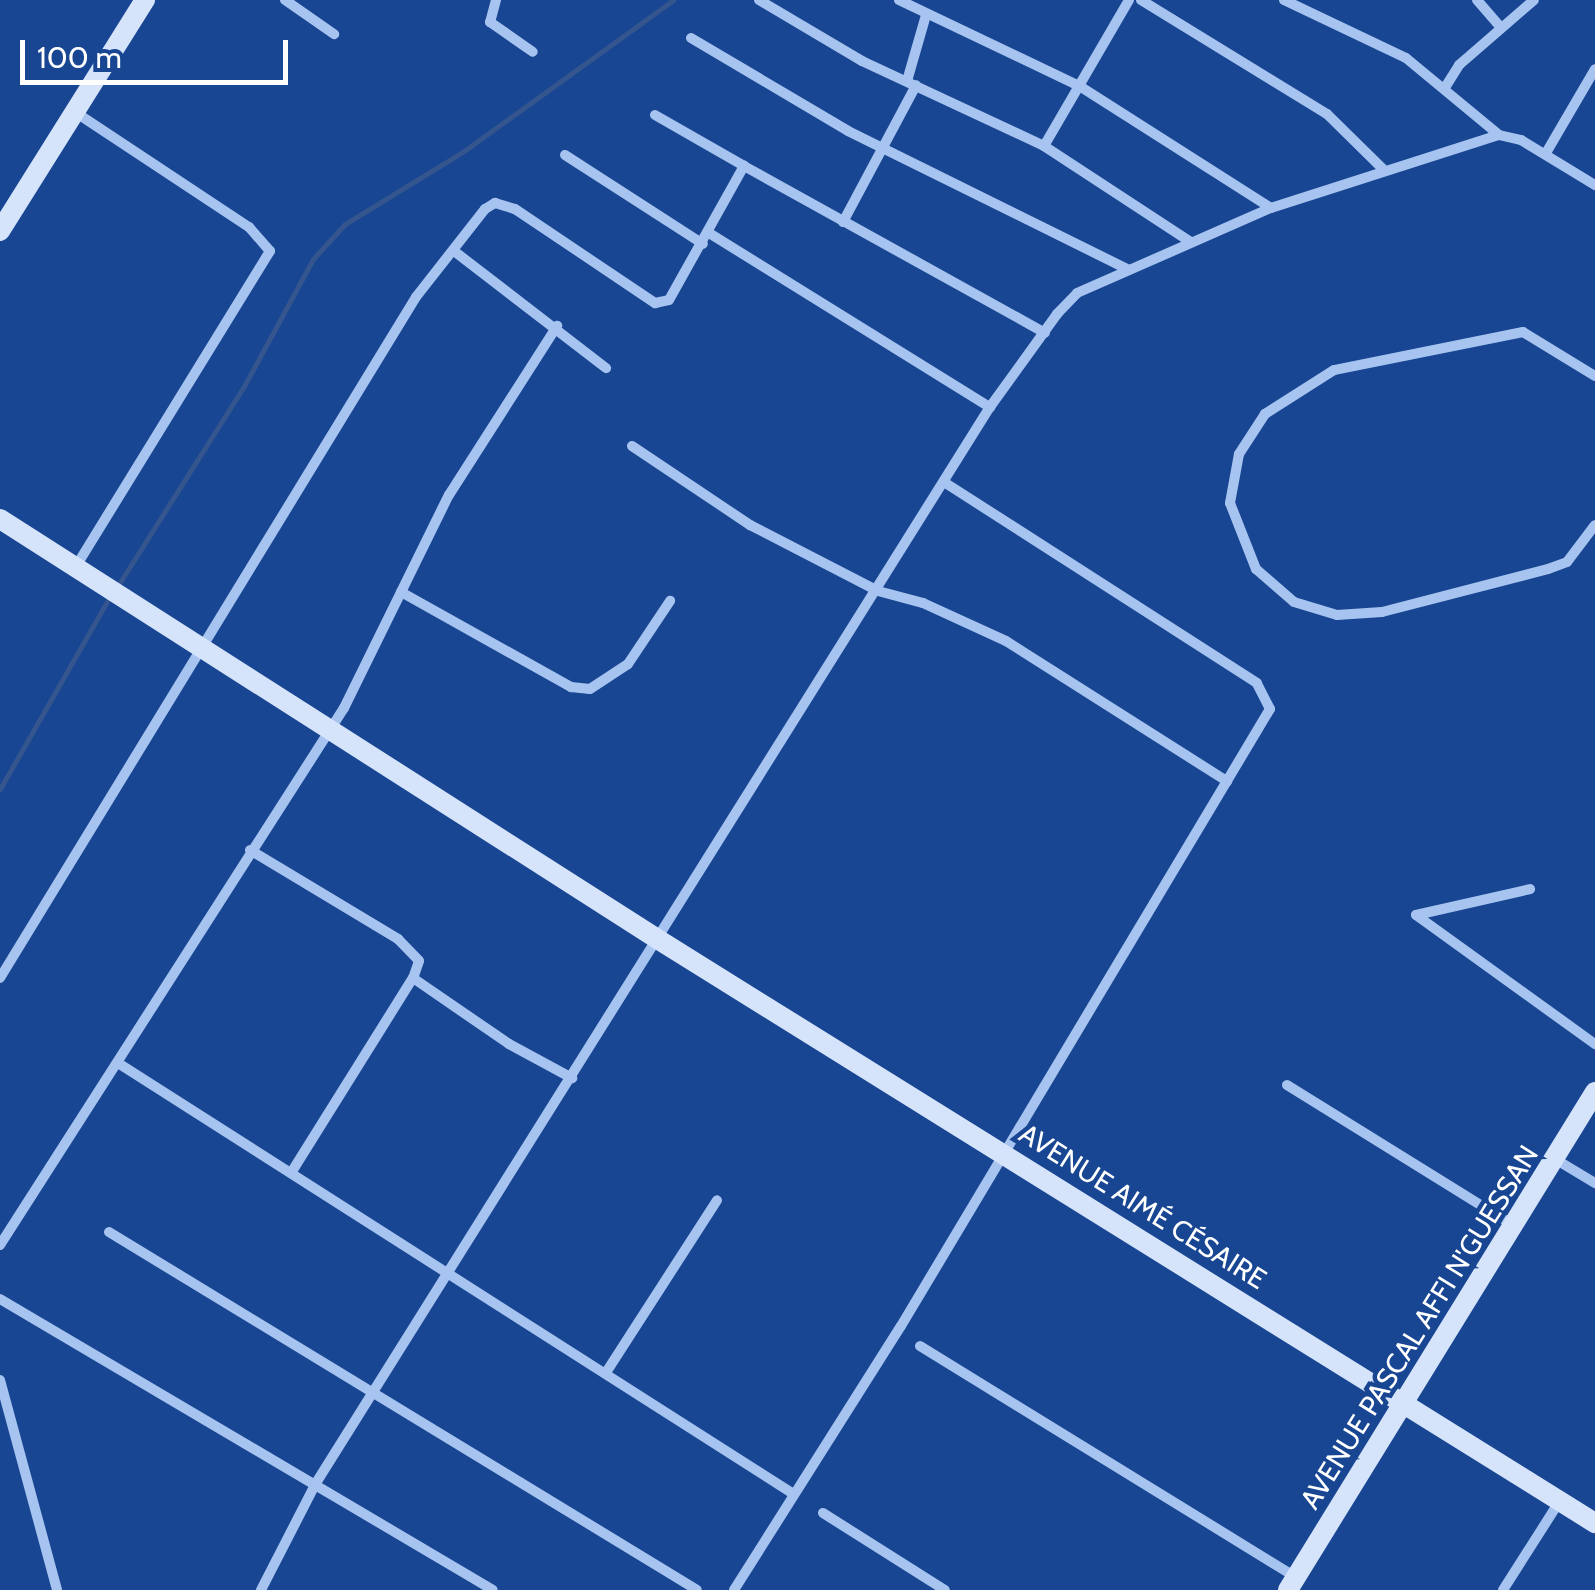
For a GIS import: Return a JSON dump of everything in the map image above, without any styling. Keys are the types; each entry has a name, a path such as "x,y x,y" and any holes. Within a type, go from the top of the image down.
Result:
{"street":[{"path":"0,231 145,0"},
{"path":"285,0 334,34"},
{"path":"496,0 490,22 533,52"},
{"path":"759,0 912,83 1044,146 1189,241"},
{"path":"899,0 1081,87 1271,208"},
{"path":"1044,146 1128,0"},
{"path":"1141,0 1328,114 1384,170"},
{"path":"1284,0 1406,58 1446,86 1499,136 1546,153 1595,185"},
{"path":"1309,12 1317,0"},
{"path":"1478,0 1501,28"},
{"path":"1446,86 1501,28 1534,0"},
{"path":"844,222 886,146 912,83 926,15"},
{"path":"691,38 793,101 1129,270"},
{"path":"1546,153 1595,69"},
{"path":"74,112 249,227 270,252 76,567"},
{"path":"655,115 1045,333"},
{"path":"260,1590 316,1483 946,483 990,407 1077,294 1189,241 1271,208 1499,136"},
{"path":"565,155 703,244"},
{"path":"0,978 416,297 496,203 514,208 655,303 669,300 710,233 744,166"},
{"path":"710,233 990,407"},
{"path":"454,251 558,326 606,368"},
{"path":"0,1245 326,728 344,708 450,496 558,326"},
{"path":"1595,376 1523,332 1334,370 1265,414 1240,454 1230,503 1256,568 1294,602 1337,615 1382,612 1548,569 1566,562 1595,525"},
{"path":"632,446 750,524 878,591 937,609 1006,642 1227,781"},
{"path":"734,1590 901,1326 1002,1148 1270,709 1256,683 946,483"},
{"name":"AVENUE AIMÉ CÉSAIRE","path":"0,519 659,940 1002,1148 1595,1523"},
{"path":"401,592 571,686 590,689 628,664 670,601"},
{"path":"250,850 398,939 419,961 413,978 291,1173"},
{"path":"1530,889 1416,915 1595,1044"},
{"path":"413,978 509,1044 572,1078"},
{"path":"118,1063 607,1372 792,1494"},
{"path":"1287,1085 1515,1227"},
{"name":"AVENUE PASCAL AFFI N'GUESSAN","path":"1292,1584 1595,1092"},
{"path":"1556,1159 1595,1183"},
{"path":"607,1372 717,1200"},
{"path":"109,1232 697,1590"},
{"path":"0,1299 493,1590"},
{"path":"920,1346 1292,1584"},
{"path":"0,1380 56,1590"},
{"path":"1503,1590 1560,1501"},
{"path":"823,1513 944,1590"}],"waterway":[{"path":"117,587 243,388 313,259 345,224 464,151 673,0"},
{"path":"0,789 110,596"}]}
